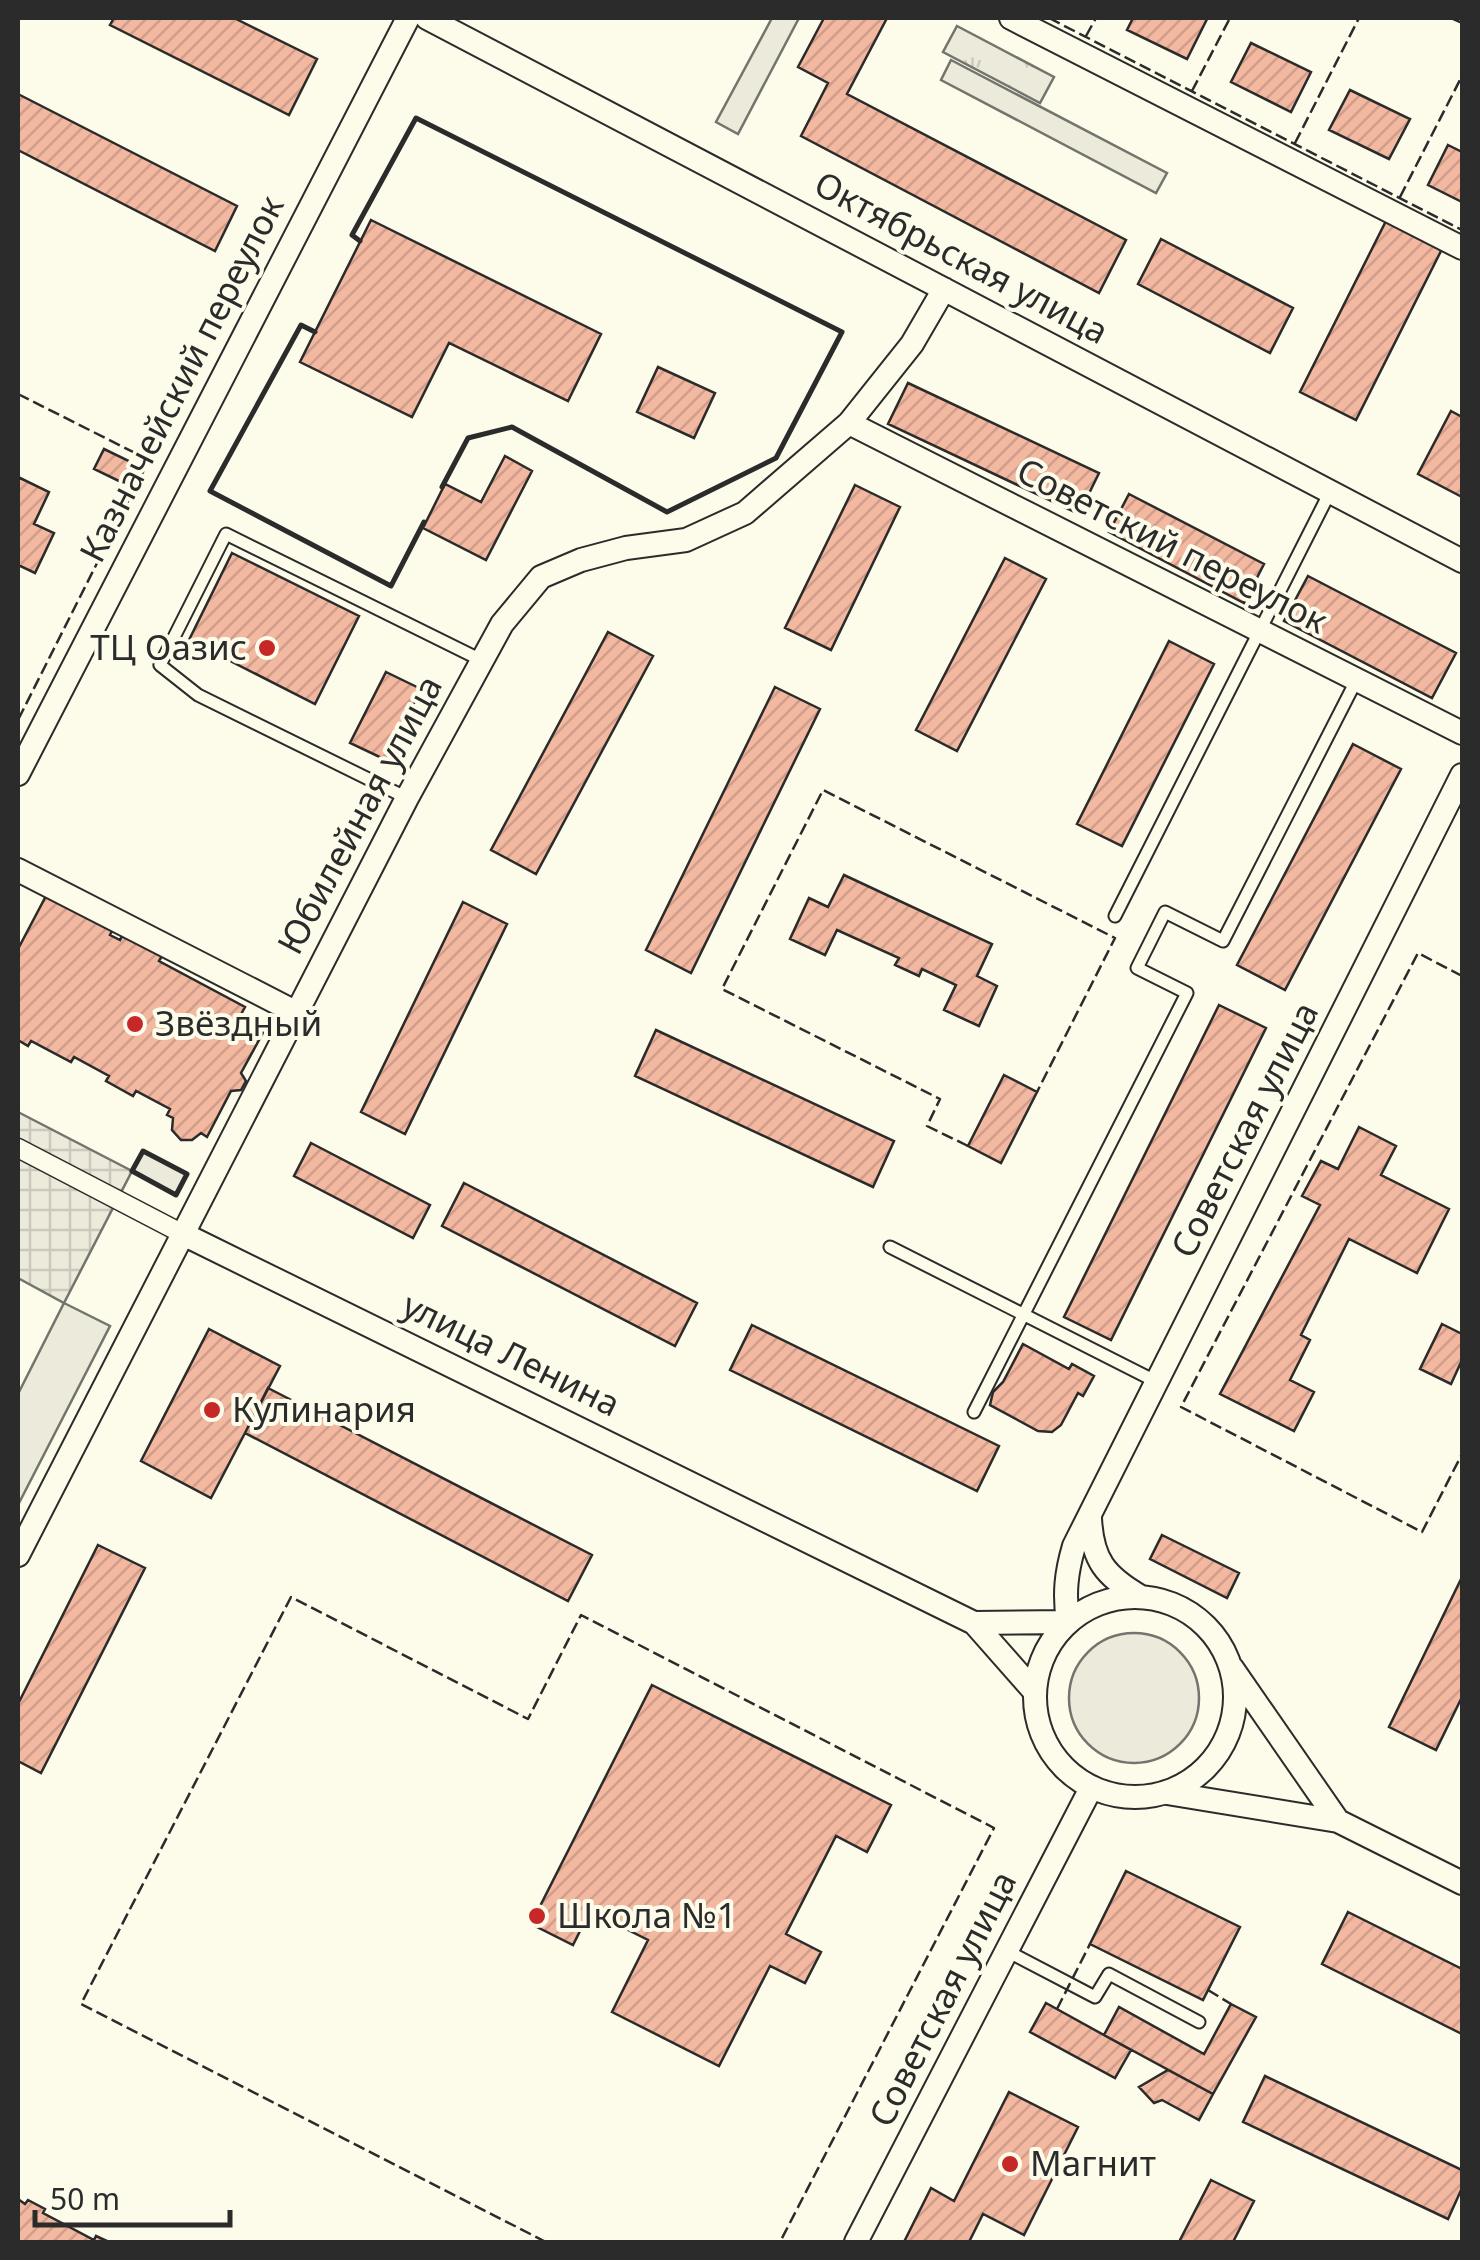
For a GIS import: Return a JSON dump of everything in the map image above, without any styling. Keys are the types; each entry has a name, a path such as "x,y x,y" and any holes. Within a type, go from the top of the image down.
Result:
{"street":[{"name":"Казначейский переулок","path":"18,774 408,18"},
{"name":"Октябрьская улица","path":"428,18 1462,561"},
{"path":"1010,18 1462,248"},
{"name":"Юбилейная улица","path":"18,1555 408,798 502,624 541,578 580,560 626,548 686,540 744,513 849,423 912,344 944,289"},
{"name":"Советский переулок","path":"849,423 1462,733"},
{"name":"Советская улица","path":"1068,1622 1064,1598 1066,1571 1074,1546 1462,775"},
{"path":"18,870 297,1013"},
{"name":"улица Ленина","path":"18,1148 183,1234 974,1623"},
{"path":"1089,1515 1091,1542 1099,1562 1116,1583 1141,1597 1180,1607 1211,1632 1338,1822"},
{"path":"1141,1597 1102,1602 1068,1622 1044,1654 1034,1691 1040,1730 1059,1764 1091,1788 1128,1798 1167,1793 1338,1822 1462,1883"},
{"path":"974,1623 1068,1622"},
{"path":"974,1623 1034,1691"},
{"path":"1167,1793 1201,1773 1225,1742 1235,1705 1231,1666"},
{"name":"Советская улица","path":"856,2242 1091,1788"}],"lane":[{"path":"1115,916 1330,492"},
{"path":"408,798 198,694 160,665 226,534 481,660"},
{"path":"974,1412 1187,994 1137,968 1165,912 1223,941 1357,679"},
{"path":"890,1247 1157,1382"},
{"path":"1008,1951 1095,1997 1108,1974 1199,2022"}],"green space":[{"path":"957,26 1054,77 1040,103 943,52"},
{"path":"143,1151 187,1174 176,1195 132,1171"},
{"path":"64,1303 110,1326 18,1505 18,1394"},
{"path":"1134,1633 1159,1638 1180,1652 1194,1673 1199,1698 1194,1723 1180,1744 1159,1758 1134,1763 1109,1758 1088,1744 1074,1723 1069,1698 1074,1673 1088,1652 1109,1638"}],"shaded area":[{"path":"772,18 799,18 738,134 716,122"},
{"path":"951,60 1167,173 1156,193 941,80"},
{"path":"18,1112 132,1171 64,1303 18,1278"}],"building":[{"path":"114,18 234,18 317,59 289,115 110,25"},
{"path":"824,18 887,18 847,94 1126,240 1099,293 801,136 828,83 798,67"},
{"path":"1133,18 1207,19 1187,59 1127,30"},
{"path":"1251,43 1311,72 1291,112 1231,82"},
{"path":"1350,90 1410,119 1389,159 1329,130"},
{"path":"18,94 237,206 215,251 18,150"},
{"path":"1448,145 1462,152 1462,202 1428,185"},
{"path":"1388,217 1444,245 1356,420 1300,392"},
{"path":"371,220 601,334 568,401 449,343 412,417 300,362"},
{"path":"1161,239 1293,308 1270,353 1138,284"},
{"path":"658,367 715,393 694,438 637,412"},
{"path":"908,383 1099,473 1079,514 888,424"},
{"path":"1451,411 1462,417 1462,497 1418,474"},
{"path":"104,449 131,462 121,482 94,469"},
{"path":"505,456 532,471 486,560 423,528 445,484 481,502"},
{"path":"18,477 49,492 34,524 54,533 35,573 18,565"},
{"path":"855,485 900,507 831,650 785,628"},
{"path":"1129,494 1264,564 1244,603 1109,532"},
{"path":"232,553 359,616 315,704 189,640"},
{"path":"1005,558 1046,579 957,751 916,730"},
{"path":"1308,576 1456,653 1432,698 1284,621"},
{"path":"608,632 653,656 536,874 491,850"},
{"path":"1169,641 1214,664 1122,846 1077,824"},
{"path":"386,672 421,689 386,760 350,743"},
{"path":"775,687 820,709 691,973 646,950"},
{"path":"1353,744 1401,769 1285,990 1237,965"},
{"path":"844,875 992,944 977,976 997,986 979,1026 944,1010 956,985 922,969 919,976 895,965 899,958 837,930 825,955 790,939 809,898 828,907"},
{"name":"Звёздный","path":"46,896 112,931 110,935 120,940 125,930 165,951 159,961 245,1007 239,1018 264,1031 241,1073 246,1081 241,1090 231,1091 207,1137 201,1133 192,1140 181,1140 172,1130 173,1118 167,1115 170,1109 136,1091 133,1096 106,1081 109,1076 74,1057 71,1062 31,1041 28,1046 18,1040 18,949"},
{"path":"463,902 507,924 405,1134 361,1112"},
{"path":"1219,1005 1266,1028 1111,1340 1064,1317"},
{"path":"656,1030 894,1141 873,1187 635,1076"},
{"path":"1004,1075 1037,1092 1001,1163 968,1146"},
{"path":"1359,1127 1396,1146 1381,1175 1449,1209 1417,1273 1349,1239 1301,1335 1310,1340 1290,1380 1314,1392 1294,1431 1220,1394 1320,1205 1302,1196 1321,1161 1338,1169"},
{"path":"311,1143 430,1205 413,1238 294,1176"},
{"path":"464,1183 697,1303 675,1346 442,1226"},
{"path":"1442,1324 1462,1334 1462,1360 1451,1384 1420,1369"},
{"path":"752,1325 999,1446 977,1491 730,1370"},
{"name":"Кулинария","path":"209,1329 280,1366 211,1498 141,1461"},
{"path":"1023,1344 1069,1369 1072,1364 1094,1376 1083,1396 1078,1393 1061,1425 1052,1432 1038,1431 990,1405 993,1392 1003,1382"},
{"path":"268,1388 592,1555 568,1601 245,1433"},
{"path":"1162,1535 1239,1573 1227,1598 1150,1559"},
{"path":"98,1545 145,1568 41,1773 18,1761 18,1704"},
{"path":"1462,1577 1462,1697 1436,1750 1389,1727"},
{"path":"652,1685 891,1805 867,1852 836,1836 786,1934 821,1952 805,1983 770,1966 719,2066 612,2012 648,1940 590,1911 573,1945 531,1924"},
{"path":"1126,1871 1240,1927 1203,2000 1090,1944"},
{"path":"1348,1912 1462,1969 1462,2034 1322,1964"},
{"path":"1046,2003 1131,2050 1115,2078 1030,2032"},
{"path":"1231,2004 1256,2017 1213,2094 1104,2035 1119,2007 1204,2054"},
{"path":"1168,2070 1213,2094 1199,2120 1162,2100 1154,2103 1139,2087"},
{"path":"1265,2076 1462,2170 1462,2188 1448,2219 1243,2122"},
{"path":"1009,2092 1078,2127 1024,2235 983,2214 969,2242 904,2242 931,2188 954,2201"},
{"path":"1211,2180 1254,2201 1233,2242 1179,2242"},
{"path":"18,2199 45,2209 43,2213 94,2240 96,2236 109,2242 18,2242"}],"fence":[{"path":"1049,18 1462,230"},
{"path":"1086,36 1096,18"},
{"path":"1192,91 1230,18"},
{"path":"1295,143 1359,18"},
{"path":"1451,18 1462,23"},
{"path":"1400,197 1462,76"},
{"path":"18,394 149,460 18,720"},
{"path":"968,1146 927,1126 940,1099 722,989 823,790 1115,938 1037,1092"},
{"path":"1462,976 1418,953 1181,1407 1422,1532 1462,1454"},
{"path":"546,2242 81,2004 291,1597 528,1719 581,1615 994,1828 780,2242"},
{"path":"1057,2009 1090,1944"},
{"path":"1208,1990 1231,2004"}],"wall":[{"path":"360,241 352,235 416,118 842,332 776,458 667,512 512,427 468,438 442,487"},
{"path":"315,332 301,325 210,491 391,586 424,522"},
{"path":"143,1151 187,1174 176,1195 132,1171 143,1151"}],"place":[{"name":"ТЦ Оазис","path":"267,648"},
{"name":"Звёздный","path":"135,1024"},
{"name":"Кулинария","path":"212,1410"},
{"name":"Школа №1","path":"537,1916"},
{"name":"Магнит","path":"1010,2164"}]}
